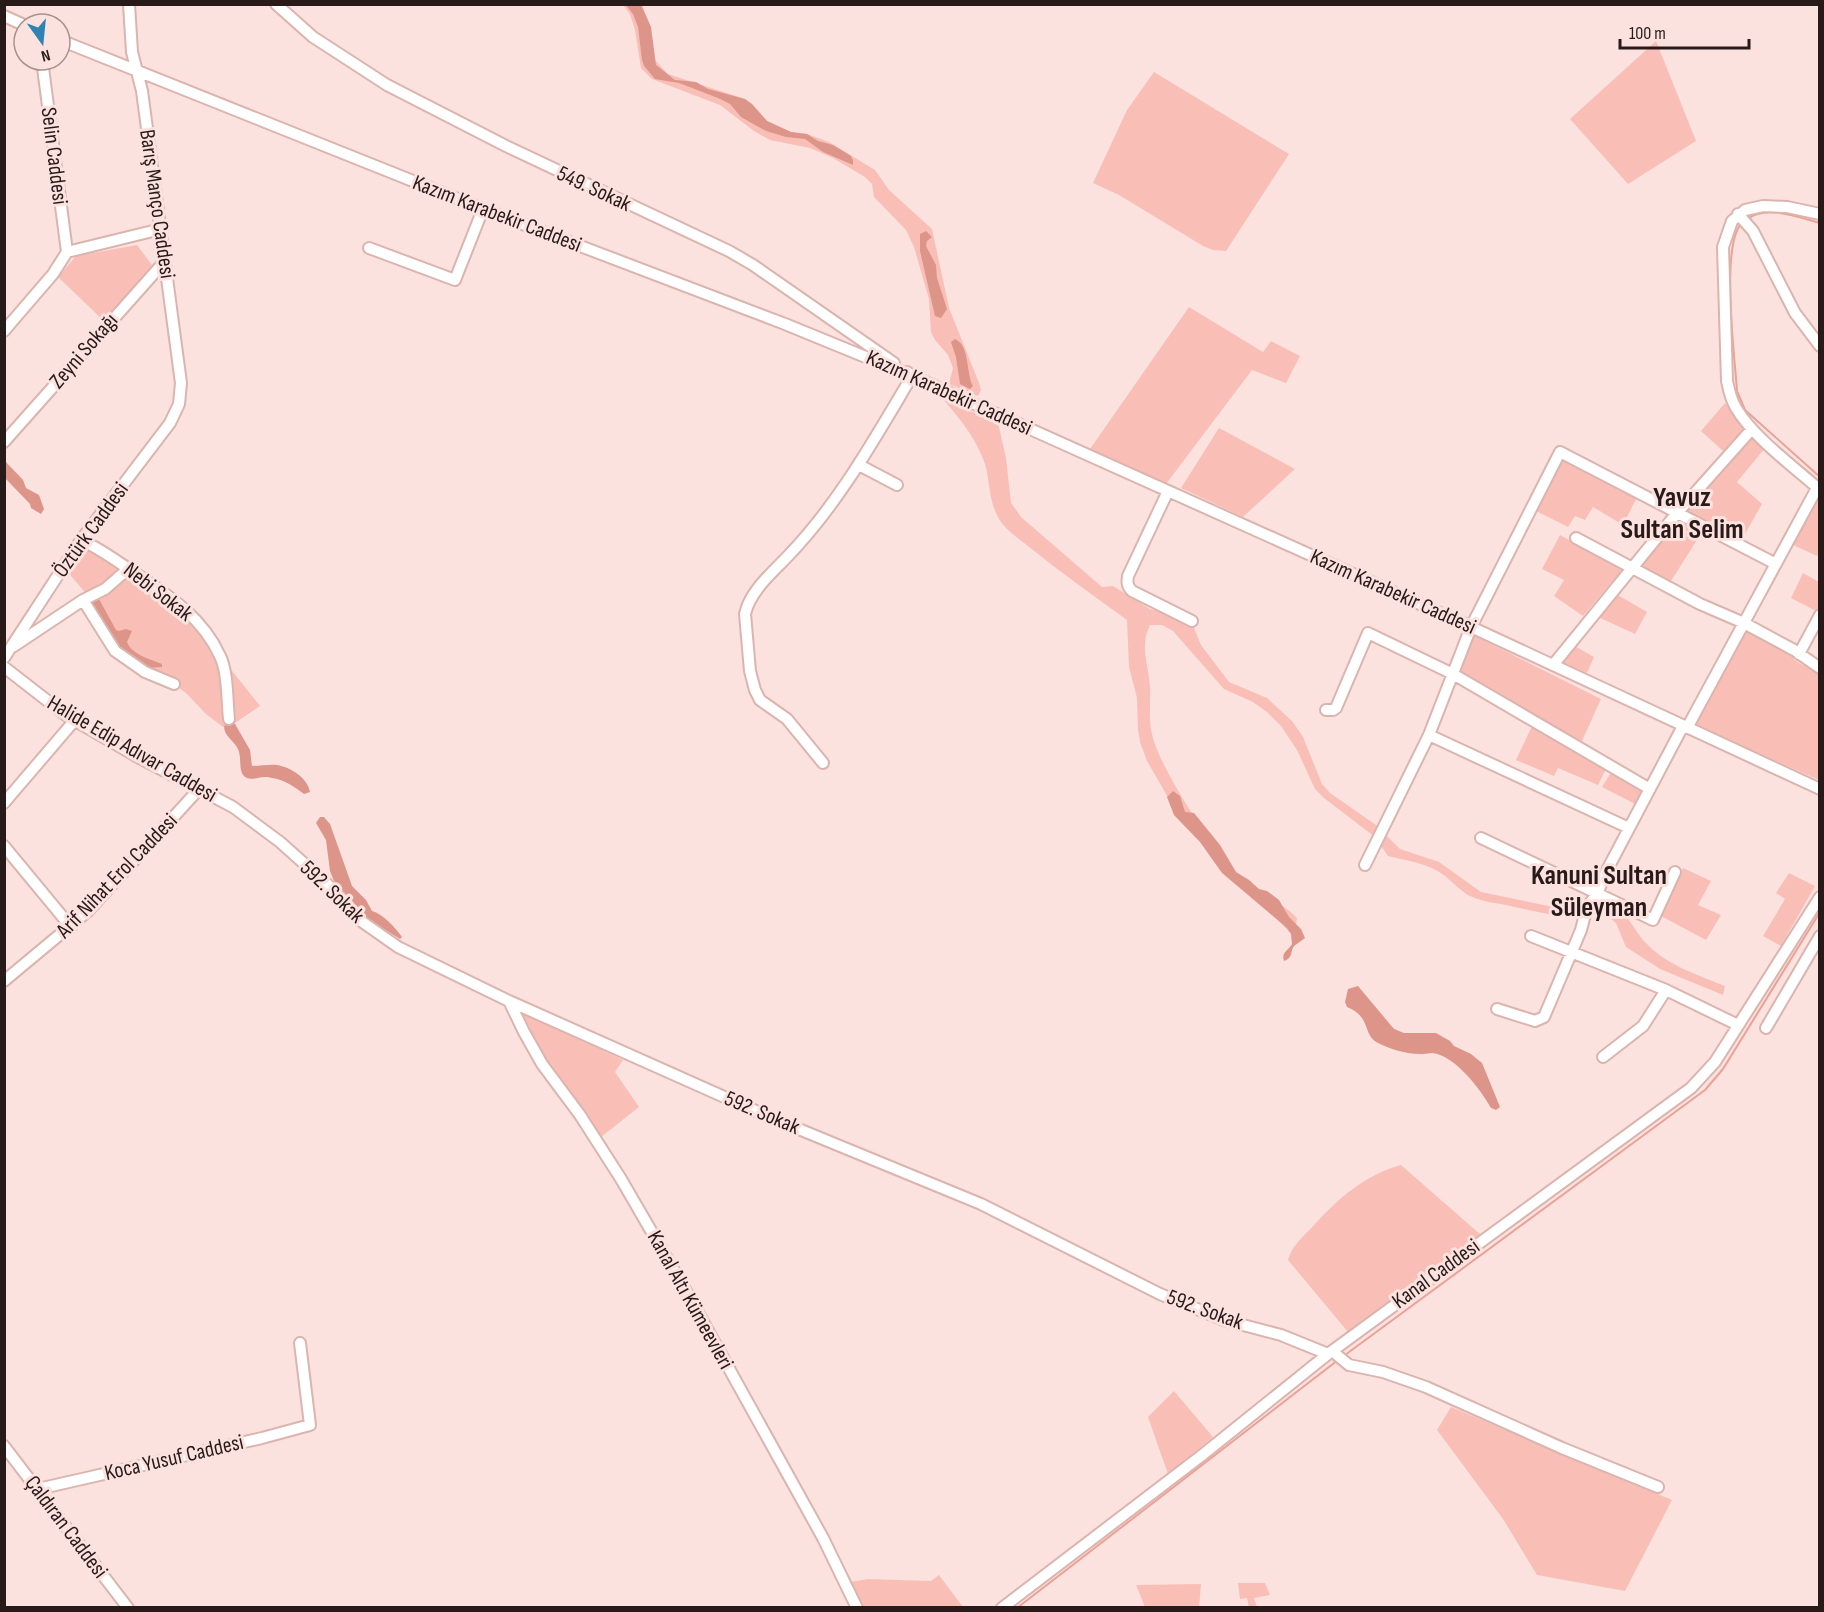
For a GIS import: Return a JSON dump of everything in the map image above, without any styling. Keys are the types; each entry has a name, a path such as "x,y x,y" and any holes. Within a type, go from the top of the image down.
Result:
{"street":[{"name":"Barış Manço Caddesi","path":"129,4 132,52 142,91 181,383 179,404"},
{"name":"549. Sokak","path":"276,4 313,37 387,85 506,146 729,251 753,265 912,376"},
{"name":"Kazım Karabekir Caddesi","path":"72,45 483,209 785,324 912,376 1471,627 1820,789"},
{"name":"Selin Caddesi","path":"44,72 67,252"},
{"path":"1497,1009 1535,1021 1542,1019 1572,952 1587,907 1597,894 1606,872 1650,789 1818,489 1752,429 1734,404 1727,381 1724,247 1732,221 1753,207 1787,207 1820,214"},
{"path":"369,248 455,280 483,209"},
{"path":"1740,215 1752,228 1795,313 1820,346"},
{"path":"4,331 53,274 67,252 161,229"},
{"name":"Zeyni Sokağı","path":"4,442 165,261"},
{"path":"823,763 787,719 760,700 750,671 745,614 749,600 812,529 858,465 912,376"},
{"name":"Öztürk Caddesi","path":"4,658 81,540 170,423 179,404"},
{"path":"1553,665 1677,513 1752,429"},
{"path":"1365,865 1429,735 1471,627 1560,452 1776,564"},
{"path":"858,465 897,485"},
{"path":"1168,491 1127,581 1132,591 1192,621"},
{"path":"1576,538 1700,604 1744,623 1820,668"},
{"name":"Nebi Sokak","path":"81,540 96,546 188,610 221,658 229,719"},
{"path":"12,647 83,600 105,589 128,568"},
{"path":"83,600 116,651 145,672 174,684"},
{"path":"1798,654 1820,615"},
{"path":"1326,710 1336,708 1368,633 1453,674 1650,789"},
{"name":"Halide Edip Adıvar Caddesi","path":"4,666 75,720 136,756 233,807"},
{"path":"4,803 75,720"},
{"path":"1429,735 1629,828"},
{"name":"Arif Nihat Erol Caddesi","path":"4,981 71,927 112,886 199,789"},
{"name":"592. Sokak","path":"233,807 280,842 319,877 361,921 398,947 509,1001 767,1116 981,1204 1160,1294 1224,1320 1281,1335 1336,1355 1353,1367 1383,1372 1426,1387 1562,1448 1658,1487"},
{"path":"1481,838 1653,920 1675,872"},
{"path":"4,846 71,927"},
{"name":"Kanal Caddesi","path":"1002,1608 1192,1462 1691,1088 1714,1062 1820,897"},
{"path":"1531,936 1666,990 1738,1025"},
{"path":"1766,1028 1820,936"},
{"path":"1603,1057 1643,1026 1666,990"},
{"name":"Kanal Altı Kümeevleri","path":"509,1001 542,1064 580,1115 621,1179 686,1291 823,1538 857,1608"},
{"name":"Koca Yusuf Caddesi","path":"38,1489 310,1425 300,1343"},
{"name":"Çaldıran Caddesi","path":"4,1446 128,1608"}],"shaded area":[{"path":"623,5 642,5 650,25 655,60 668,74 745,99 767,121 791,132 807,134 829,142 875,170 889,190 932,229 949,308 979,383 981,390 978,396 949,384 953,368 948,355 931,332 929,299 914,247 906,230 874,197 872,184 865,177 833,158 810,148 770,140 754,131 720,105 652,79 641,68 635,30 630,14"},
{"path":"626,5 641,5 651,27 656,65 675,80 696,82 708,89 745,99 767,121 791,132 807,134 818,141 833,145 851,156 853,165 823,152 805,139 786,137 766,131 741,117 730,104 718,98 679,83 655,79 644,66 638,27 633,14"},
{"path":"1656,41 1696,141 1628,184 1570,119"},
{"path":"1154,72 1289,154 1226,251 1203,246 1119,195 1093,183 1127,110"},
{"path":"926,231 932,237 927,241 926,246 936,265 937,278 947,309 941,318 935,316 920,251 920,234"},
{"path":"137,245 152,265 105,322 58,277 76,256"},
{"path":"1189,307 1263,352 1271,341 1300,356 1286,383 1252,370 1166,484 1090,449"},
{"path":"955,339 960,342 965,353 973,386 970,389 960,384 951,342"},
{"path":"943,399 998,423 1006,458 1011,503 1021,517 1102,587 1113,586 1150,609 1171,615 1194,628 1201,645 1229,682 1267,698 1292,721 1303,737 1322,784 1330,793 1376,825 1400,849 1439,862 1481,892 1558,908 1584,907 1584,914 1549,914 1481,900 1466,894 1432,868 1388,856 1375,837 1315,789 1297,750 1281,726 1267,712 1253,702 1224,689 1173,631 1162,625 1150,625 1145,649 1150,688 1151,728 1157,749 1177,789 1220,853 1245,881 1285,907 1297,918 1296,925 1290,933 1170,801 1147,761 1140,742 1137,698 1129,667 1127,620 1052,565 1004,525 993,504 987,471 977,446 967,429"},
{"path":"1725,403 1746,428 1723,451 1701,431"},
{"path":"1219,428 1295,469 1243,517 1181,488"},
{"path":"1751,436 1765,448 1737,482 1762,504 1741,541 1686,511"},
{"path":"1562,458 1637,497 1623,525 1593,507 1585,520 1575,516 1568,527 1536,511"},
{"path":"5,461 23,480 26,488 39,495 44,509 41,514 31,508 30,504 5,478"},
{"path":"1818,495 1819,552 1817,556 1791,544"},
{"path":"1679,518 1702,532 1669,584 1640,567"},
{"path":"1560,535 1618,566 1621,571 1583,616 1554,596 1564,580 1542,569"},
{"path":"84,548 90,548 173,603 194,623 260,706 232,725 223,727 206,714 186,693 118,644 94,603 66,570"},
{"path":"1803,573 1819,582 1819,605 1816,611 1791,598"},
{"path":"1616,594 1647,612 1635,634 1598,617"},
{"path":"99,599 116,630 132,631 127,642 129,646 142,656 162,664 162,667 147,668 115,645 90,606 91,601"},
{"path":"1744,629 1794,656 1794,660 1819,674 1819,780 1692,724"},
{"path":"1473,635 1601,699 1582,741 1554,728 1456,671"},
{"path":"1573,645 1594,657 1587,673 1561,663"},
{"path":"232,722 250,750 252,766 274,765 287,768 306,782 310,792 304,794 295,787 272,778 246,778 241,770 238,749 224,730 224,726"},
{"path":"1532,726 1606,769 1598,785 1558,768 1554,776 1516,760"},
{"path":"1612,771 1638,785 1643,793 1637,805 1602,787"},
{"path":"1173,791 1180,796 1185,812 1194,813 1220,845 1236,872 1279,900 1289,917 1301,929 1305,938 1294,946 1287,960 1284,961 1283,956 1292,944 1291,934 1287,928 1222,873 1200,842 1174,815 1167,797"},
{"path":"320,817 324,817 330,824 352,886 366,900 372,911 392,925 402,937 400,939 368,919 334,881 330,871 326,840 316,823"},
{"path":"1683,868 1711,881 1698,905 1721,915 1706,940 1661,916"},
{"path":"1789,873 1815,886 1781,946 1763,936 1785,899 1776,893"},
{"path":"1596,899 1613,903 1619,908 1654,951 1683,969 1725,986 1723,995 1660,969 1626,947 1616,923 1605,914 1591,913 1590,910"},
{"path":"1358,986 1394,1029 1404,1033 1436,1033 1482,1063 1500,1107 1496,1110 1491,1108 1466,1074 1441,1055 1400,1051 1373,1040 1364,1021 1355,1011 1347,1007 1345,1002 1348,989"},
{"path":"519,1011 623,1060 615,1072 639,1107 601,1137 536,1050"},
{"path":"1401,1165 1481,1235 1348,1332 1288,1260 1299,1241 1344,1196 1376,1175"},
{"path":"1174,1391 1213,1437 1168,1474 1148,1417"},
{"path":"1451,1407 1672,1500 1625,1591 1537,1575 1503,1519 1437,1430"},
{"path":"939,1575 963,1607 862,1607 850,1582 868,1579 931,1581"},
{"path":"1238,1583 1265,1583 1270,1595 1254,1598 1257,1607 1249,1607 1247,1598 1240,1599"},
{"path":"1201,1584 1199,1608 1145,1607 1136,1585"}],"waterway":[{"path":"1746,220 1754,215 1772,212 1820,223"},
{"path":"1742,223 1735,235 1730,277 1737,391 1745,410 1820,477"},
{"path":"1345,1355 1705,1090 1723,1069 1820,912"},
{"path":"1017,1608 1338,1360"}],"district":[{"name":"Yavuz Sultan Selim","path":"1682,513"},
{"name":"Kanuni Sultan Süleyman","path":"1599,891"}]}
